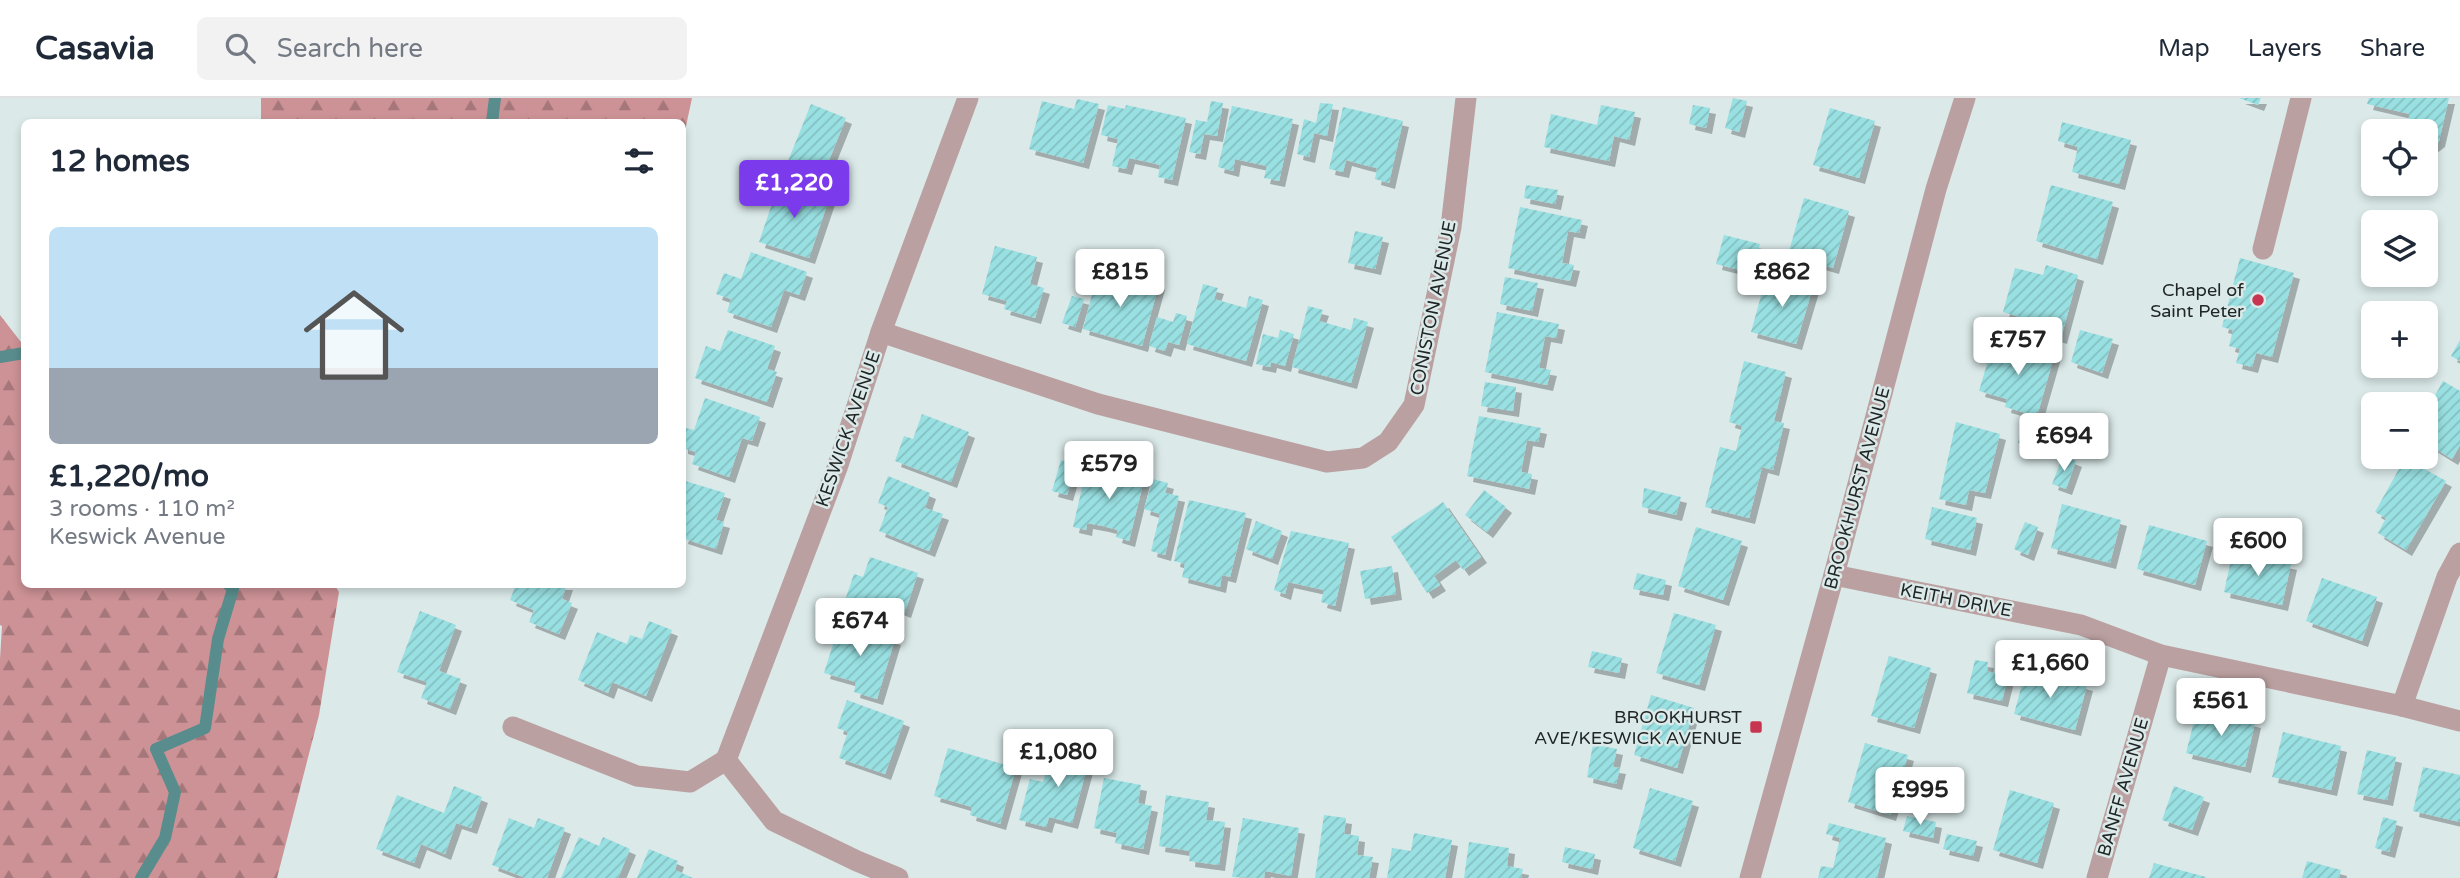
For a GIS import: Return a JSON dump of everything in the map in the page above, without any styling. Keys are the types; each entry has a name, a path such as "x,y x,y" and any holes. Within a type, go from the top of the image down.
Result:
{"street":[{"name":"KESWICK AVENUE","path":"726,760 837,468 881,332 968,98"},
{"name":"CONISTON AVENUE","path":"881,332 1098,404 1327,462 1363,458 1388,442 1414,405 1451,227 1466,98"},
{"name":"BROOKHURST AVENUE","path":"1750,878 1834,575 1936,189 1965,98"},
{"path":"2263,249 2301,98"},
{"path":"2402,706 2447,577 2460,552"},
{"name":"KEITH DRIVE","path":"1834,575 2081,625 2161,655 2402,706 2460,721"},
{"name":"BANFF AVENUE","path":"2097,878 2161,655"},
{"path":"513,727 637,776 690,782 726,760 774,821 898,878"}],"green space":[{"path":"261,98 692,98 686,126 686,119 261,119"},
{"path":"0,315 21,342 21,588 336,588 339,592 319,715 277,878 0,878"}],"building":[{"path":"1733,98 1747,101 1739,132 1725,128"},
{"path":"2239,98 2261,98 2258,105"},
{"path":"2369,98 2449,98 2438,142 2438,119 2409,119 2410,114 2367,104"},
{"path":"1077,99 1099,104 1083,163 1029,149 1042,101 1074,109"},
{"path":"1211,101 1223,103 1217,136 1204,134 1200,154 1189,152 1196,120 1207,122"},
{"path":"1320,103 1333,104 1327,136 1314,133 1309,157 1297,154 1304,119 1316,123"},
{"path":"811,104 846,118 821,180 786,166"},
{"path":"1108,105 1125,109 1126,105 1186,118 1172,180 1158,177 1160,165 1148,162 1129,158 1126,169 1112,166 1118,139 1101,135"},
{"path":"1601,105 1635,112 1629,140 1614,136 1609,161 1544,147 1551,114 1597,125"},
{"path":"1693,105 1710,108 1706,128 1689,124"},
{"path":"1232,106 1293,119 1279,181 1264,178 1267,166 1235,159 1233,171 1218,167"},
{"path":"1343,107 1403,121 1389,183 1375,179 1377,168 1346,160 1343,172 1329,169"},
{"path":"1830,108 1875,121 1859,178 1813,165"},
{"path":"2062,122 2131,140 2119,184 2072,172 2078,147 2058,141"},
{"path":"779,183 829,199 809,258 759,242"},
{"path":"1526,185 1558,190 1555,204 1524,198"},
{"path":"2051,185 2113,202 2097,259 2036,241"},
{"path":"1804,198 1849,211 1833,268 1788,255"},
{"path":"1520,207 1582,220 1579,233 1568,231 1562,263 1574,265 1570,281 1508,268"},
{"path":"1355,231 1383,237 1375,269 1348,263"},
{"path":"1724,235 1760,244 1752,273 1716,264"},
{"path":"995,246 1037,257 1030,284 1044,288 1035,318 1004,309 1007,301 982,294"},
{"path":"751,252 807,272 799,295 784,290 771,327 727,312 731,299 716,294 724,273 741,279"},
{"name":"Chapel of Saint Peter","path":"2240,258 2294,273 2272,357 2256,353 2252,367 2236,363 2240,349 2229,346 2233,330 2222,327"},
{"path":"2046,265 2078,275 2061,338 2028,328 2030,320 2003,312 2015,268 2043,275"},
{"path":"1099,268 1114,272 1110,283 1142,292 1145,280 1159,284 1142,346 1083,329"},
{"path":"1767,274 1813,287 1796,344 1751,332"},
{"path":"1505,277 1538,283 1532,311 1500,304"},
{"path":"1203,284 1218,288 1214,299 1246,308 1249,296 1263,300 1246,361 1187,344"},
{"path":"1072,296 1084,299 1075,327 1062,323"},
{"path":"1308,306 1323,310 1319,321 1351,330 1354,318 1368,322 1351,383 1292,367"},
{"path":"1497,312 1559,324 1556,338 1545,336 1539,368 1551,370 1547,385 1485,372"},
{"path":"1176,313 1187,316 1179,345 1168,342 1165,351 1149,346 1157,317 1173,322"},
{"path":"728,330 775,346 767,369 777,372 767,402 695,378 706,346 720,351"},
{"path":"1280,330 1294,334 1285,366 1271,362 1270,367 1256,364 1263,334 1278,338"},
{"path":"2080,330 2113,339 2102,373 2071,362"},
{"path":"2460,340 2460,361 2451,356"},
{"path":"2022,344 2055,353 2037,416 2005,407 2007,399 1979,391 1992,347 2019,354"},
{"path":"1744,361 1786,372 1774,421 1784,423 1773,470 1762,467 1749,518 1705,507 1720,447 1736,451 1742,426 1729,422"},
{"path":"2443,381 2460,391 2460,445 2452,459 2438,450 2437,392"},
{"path":"1485,382 1516,387 1513,411 1481,406"},
{"path":"705,398 760,417 752,441 742,438 729,477 692,464 696,452 686,449 686,428 694,430"},
{"path":"922,414 969,432 951,482 895,461 904,436 913,439"},
{"path":"1479,416 1541,428 1538,442 1527,440 1521,472 1532,474 1529,489 1467,476"},
{"path":"1956,422 2000,434 1985,493 1969,490 1966,505 1939,499"},
{"path":"2021,429 2049,435 2046,449 2018,443"},
{"path":"2063,456 2076,461 2066,489 2052,484"},
{"path":"1061,460 1076,464 1067,495 1052,491"},
{"path":"1087,466 1144,480 1129,541 1116,537 1118,530 1103,526 1087,523 1086,530 1073,527"},
{"path":"2399,469 2425,469 2446,481 2406,550 2378,533 2386,518 2375,512"},
{"path":"888,476 930,493 925,508 943,514 929,551 879,531 888,507 878,503"},
{"path":"1153,479 1168,483 1165,493 1179,496 1165,555 1151,551 1160,514 1144,509"},
{"path":"686,481 725,493 716,520 724,522 716,549 686,539"},
{"path":"1644,488 1681,497 1676,515 1642,507"},
{"path":"1484,490 1506,507 1487,532 1465,515"},
{"path":"1189,500 1246,513 1230,577 1222,575 1220,587 1182,577 1185,564 1174,561"},
{"path":"1443,502 1481,557 1463,570 1456,560 1434,576 1440,585 1427,593 1391,537"},
{"path":"2062,504 2121,520 2110,563 2051,548"},
{"path":"1932,507 1977,518 1970,550 1925,539"},
{"path":"1256,521 1282,531 1272,559 1246,549"},
{"path":"2025,522 2038,527 2028,555 2014,549"},
{"path":"2149,525 2207,541 2195,585 2137,569"},
{"path":"1696,527 1742,541 1723,600 1678,586"},
{"path":"1291,531 1349,543 1335,606 1321,602 1324,590 1288,582 1285,594 1274,590"},
{"path":"2233,551 2291,564 2282,605 2224,592"},
{"path":"870,557 918,573 905,612 889,606 885,618 844,603 854,574 863,577"},
{"path":"1392,566 1396,594 1365,599 1360,571"},
{"path":"1637,573 1666,580 1663,595 1633,589"},
{"path":"2322,578 2377,597 2362,641 2306,621"},
{"path":"515,588 566,588 562,599 572,603 559,634 529,622 534,610 510,600"},
{"path":"420,611 456,625 439,671 461,679 450,709 421,698 427,682 397,672"},
{"path":"1674,613 1716,625 1699,685 1656,673"},
{"path":"649,621 672,630 646,696 612,682 608,693 578,680 597,632 627,644 630,635 642,639"},
{"path":"840,622 895,639 877,699 854,692 856,682 824,673"},
{"path":"1592,651 1622,658 1619,673 1588,667"},
{"path":"1889,656 1931,668 1914,728 1871,716"},
{"path":"1975,660 1988,662 1987,671 2008,677 2002,701 1967,693"},
{"path":"2026,669 2087,685 2075,730 2014,714"},
{"path":"1651,695 1694,708 1677,768 1634,755"},
{"path":"847,700 904,721 885,774 839,758 848,732 837,728"},
{"path":"2197,709 2255,722 2245,767 2186,753"},
{"path":"2283,732 2341,746 2331,790 2272,777"},
{"path":"1073,740 1093,745 1072,823 1049,817 1046,827 1019,820 1030,779 1043,782 1049,764 1065,768"},
{"path":"1865,743 1908,755 1890,815 1848,802"},
{"path":"1593,744 1617,749 1613,767 1620,768 1616,784 1587,777"},
{"path":"948,748 1016,768 1000,824 970,815 972,807 934,796"},
{"path":"2367,750 2396,757 2387,800 2357,794"},
{"path":"2423,767 2460,775 2460,822 2413,811"},
{"path":"1104,778 1141,785 1138,803 1152,806 1143,849 1115,843 1117,833 1094,828"},
{"path":"454,786 482,797 471,828 456,823 445,854 421,844 414,863 376,849 397,795 444,813"},
{"path":"2174,786 2204,797 2192,830 2162,820"},
{"path":"1650,788 1693,801 1675,861 1633,848"},
{"path":"2010,790 2054,803 2037,863 1993,850"},
{"path":"1166,795 1209,802 1206,820 1225,822 1219,865 1189,861 1190,851 1159,846"},
{"path":"1324,815 1346,818 1344,834 1359,836 1357,855 1373,857 1369,878 1315,878"},
{"path":"1907,816 1936,822 1933,838 1903,831"},
{"path":"2383,817 2397,821 2389,852 2375,848"},
{"path":"509,818 534,828 538,818 565,828 547,878 526,878 492,865"},
{"path":"1243,818 1299,828 1291,876 1265,871 1264,878 1232,877"},
{"path":"1829,823 1886,838 1877,878 1818,878 1821,866 1833,868 1840,838 1826,834"},
{"path":"1414,833 1452,840 1445,878 1387,878 1392,848 1411,851"},
{"path":"1947,834 1977,841 1973,856 1943,849"},
{"path":"579,837 599,846 603,837 630,849 618,878 561,878"},
{"path":"1469,842 1509,848 1507,866 1523,869 1521,878 1464,878"},
{"path":"1565,847 1595,854 1592,869 1562,862"},
{"path":"649,849 678,861 675,870 693,878 637,878"},
{"path":"2307,861 2341,870 2339,878 2302,878"},
{"path":"2154,863 2206,877 2206,878 2149,878"}],"waterway":[{"path":"492,119 495,98"},
{"path":"0,357 21,354"},
{"path":"141,878 165,838 175,792 156,749 205,728 218,639 232,588"}],"place":[{"name":"Chapel of Saint Peter","path":"2258,300"},
{"name":"BROOKHURST AVE/KESWICK AVENUE","path":"1756,727"}]}
